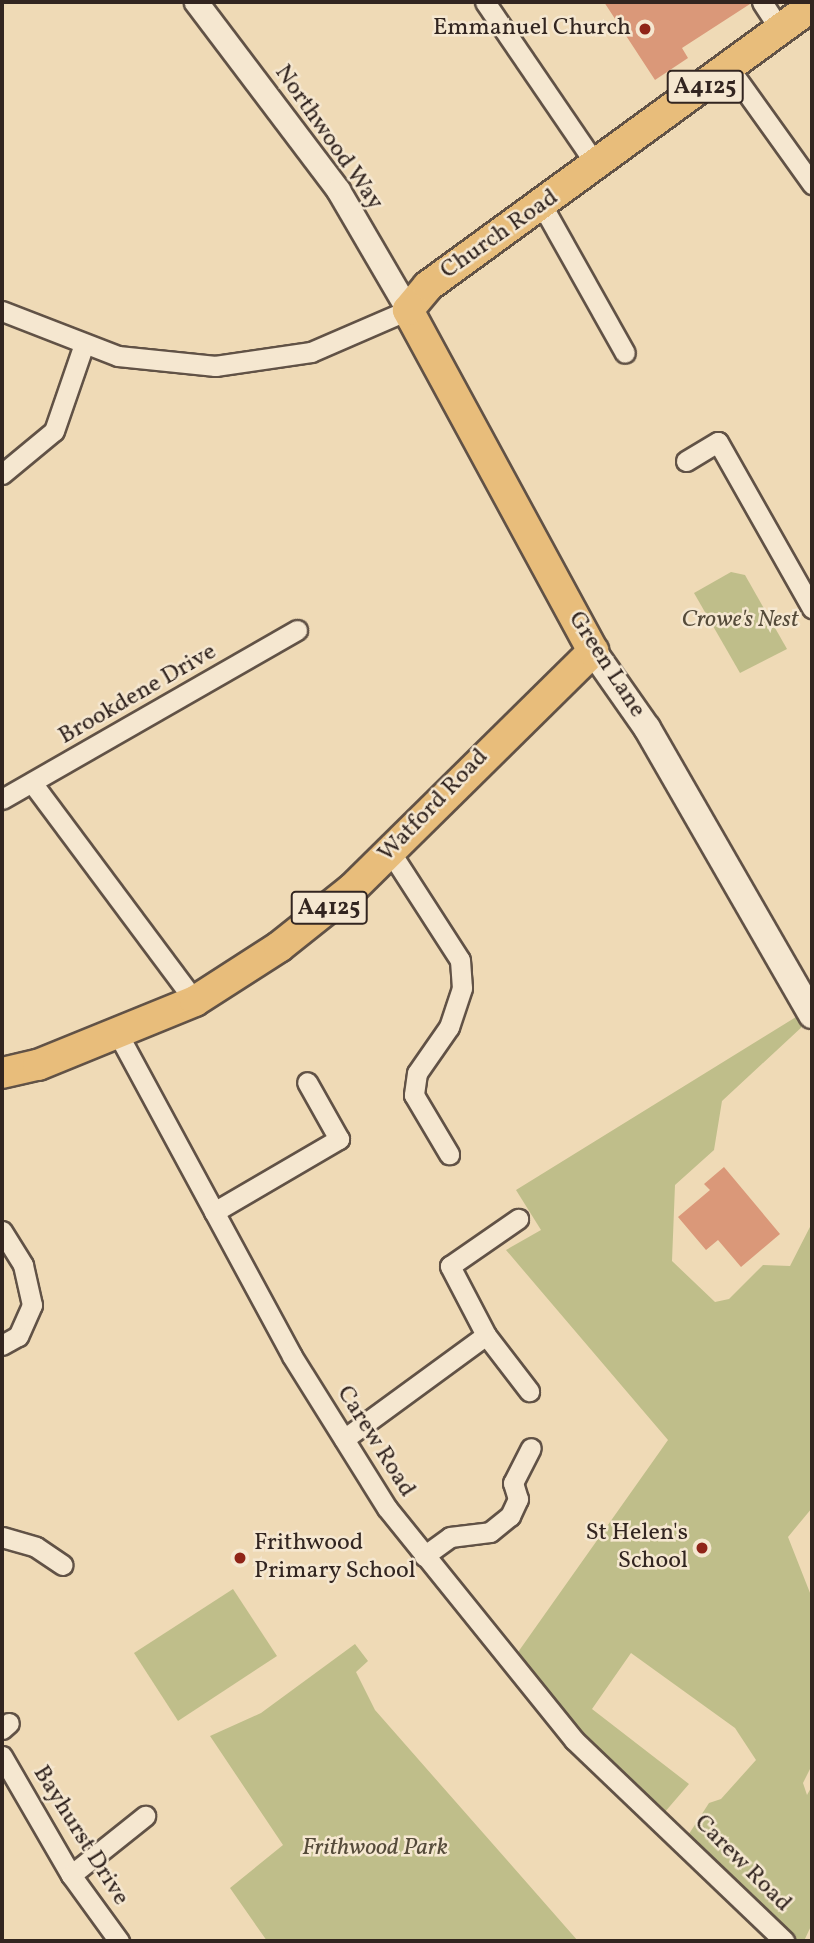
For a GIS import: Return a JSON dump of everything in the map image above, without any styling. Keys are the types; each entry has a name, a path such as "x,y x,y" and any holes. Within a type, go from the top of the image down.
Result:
{"main road":[{"name":"A4125","path":"597,166 812,6"},
{"name":"Church Road","path":"408,310 428,286 597,166"},
{"name":"Green Lane","path":"408,310 593,651 647,728 812,1016"},
{"name":"Watford Road","path":"2,1073 118,1034 195,1001 279,947 391,853 593,651"}],"street":[{"name":"Northwood Way","path":"196,2 338,190 408,310"},
{"path":"485,2 597,166"},
{"path":"762,2 780,30"},
{"path":"729,68 812,184"},
{"path":"543,206 625,353"},
{"path":"2,311 83,347 150,362 247,364 311,352 408,310"},
{"path":"2,474 54,431 83,347"},
{"path":"686,461 718,442 812,608"},
{"name":"Brookdene Drive","path":"2,799 33,784 297,630"},
{"path":"33,784 195,1001"},
{"path":"391,853 460,960 462,988 449,1027 417,1073 414,1095 449,1154"},
{"name":"Carew Road","path":"118,1034 214,1212 344,1439 424,1556 574,1740 784,1941"},
{"path":"214,1212 339,1139 307,1082"},
{"path":"518,1219 450,1266 486,1335 529,1391"},
{"path":"2,1231 23,1265 33,1305 18,1336 2,1345"},
{"path":"344,1439 486,1335"},
{"path":"424,1556 450,1537 490,1532 510,1516 518,1499 513,1483 531,1448"},
{"path":"2,1537 36,1547 63,1565"},
{"name":"Bayhurst Drive","path":"2,1756 71,1875 119,1941"},
{"path":"71,1875 145,1816"}],"green space":[{"name":"Crowe's Nest","path":"731,572 745,575 787,649 740,673 694,593"},
{"name":"St Helen's School","path":"796,1017 804,1025 722,1101 714,1150 675,1185 672,1261 715,1302 729,1299 763,1265 790,1266 812,1223 812,1508 788,1537 812,1598 812,1765 803,1783 807,1795 812,1786 812,1924 804,1941 796,1941 687,1837 709,1803 721,1799 756,1760 735,1728 631,1653 592,1709 689,1784 664,1813 578,1733 516,1655 668,1440 506,1250 541,1230 516,1190"},
{"path":"233,1589 277,1656 178,1721 134,1653"},
{"name":"Frithwood Park","path":"355,1644 368,1661 356,1672 375,1710 578,1941 267,1941 230,1888 283,1845 210,1736 261,1713"}],"building":[{"path":"604,2 750,4 682,48 688,58 655,80"},
{"path":"724,1167 780,1234 741,1267 718,1240 706,1250 678,1217 710,1190 704,1184"}],"place":[{"name":"Emmanuel Church","path":"645,29"},
{"name":"St Helen's School","path":"702,1548"},
{"name":"Frithwood Primary School","path":"240,1558"}]}
